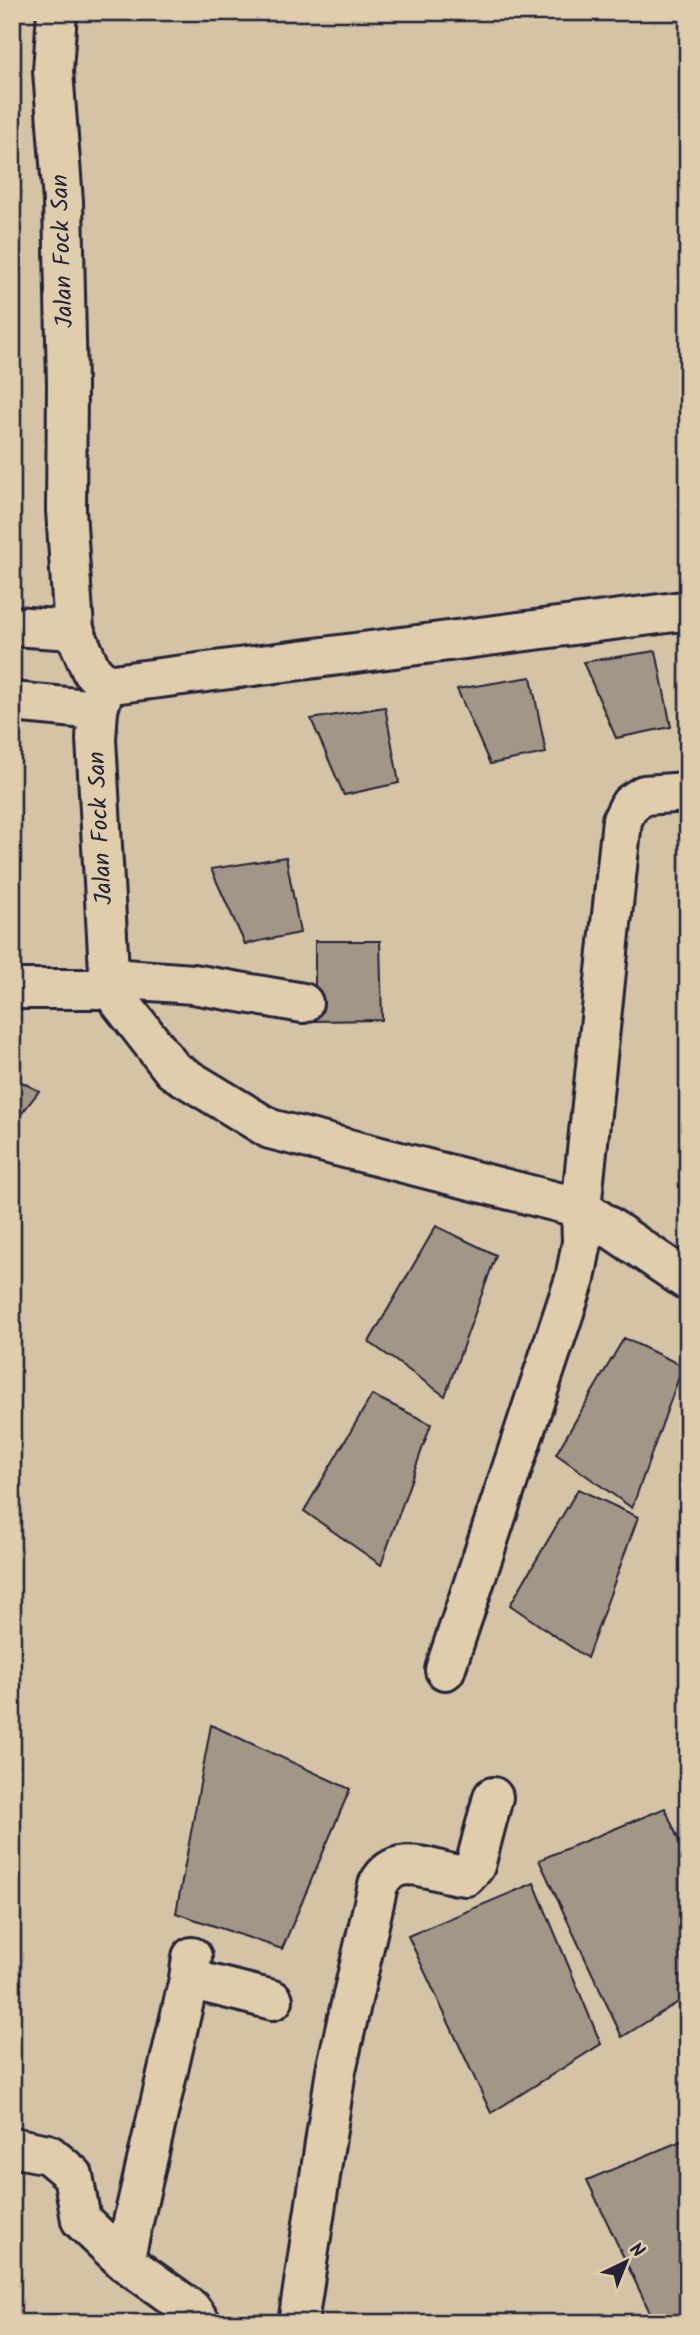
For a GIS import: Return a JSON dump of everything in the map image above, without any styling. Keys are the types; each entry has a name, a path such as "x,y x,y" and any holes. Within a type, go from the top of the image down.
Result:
{"street":[{"name":"Jalan Fock San","path":"57,12 53,71 63,202 67,385 66,510 74,629 102,697 96,739 110,984"},
{"path":"12,702 102,697 683,611"},
{"path":"12,626 74,629"},
{"path":"444,1670 575,1279 582,1242 581,1208 622,820 630,804 644,795 688,792"},
{"path":"12,989 110,984 193,984 303,1003"},
{"path":"110,984 173,1070 270,1129 581,1208 688,1281"},
{"path":"298,2323 336,2070 378,1885 384,1872 398,1865 428,1867 466,1876 475,1866 493,1797"},
{"path":"124,2261 191,1968 273,2000"},
{"path":"12,2147 48,2154 73,2175 81,2220 124,2261 191,2309 201,2323"}],"building":[{"path":"656,651 671,727 616,738 583,662"},
{"path":"531,677 546,753 490,764 457,689"},
{"path":"385,707 399,783 344,795 311,719"},
{"path":"286,857 300,933 245,944 211,869"},
{"path":"315,941 380,941 382,1020 315,1021"},
{"path":"12,1077 39,1091 12,1126"},
{"path":"436,1226 496,1255 445,1396 369,1342"},
{"path":"624,1338 683,1366 632,1508 556,1454"},
{"path":"372,1395 431,1424 381,1565 304,1511"},
{"path":"578,1489 638,1517 587,1658 510,1605"},
{"path":"211,1725 350,1789 282,1949 176,1913"},
{"path":"665,1808 688,1862 688,1996 622,2037 539,1860"},
{"path":"534,1883 601,2044 491,2113 408,1936"},
{"path":"688,2138 688,2323 655,2323 587,2180"}]}
